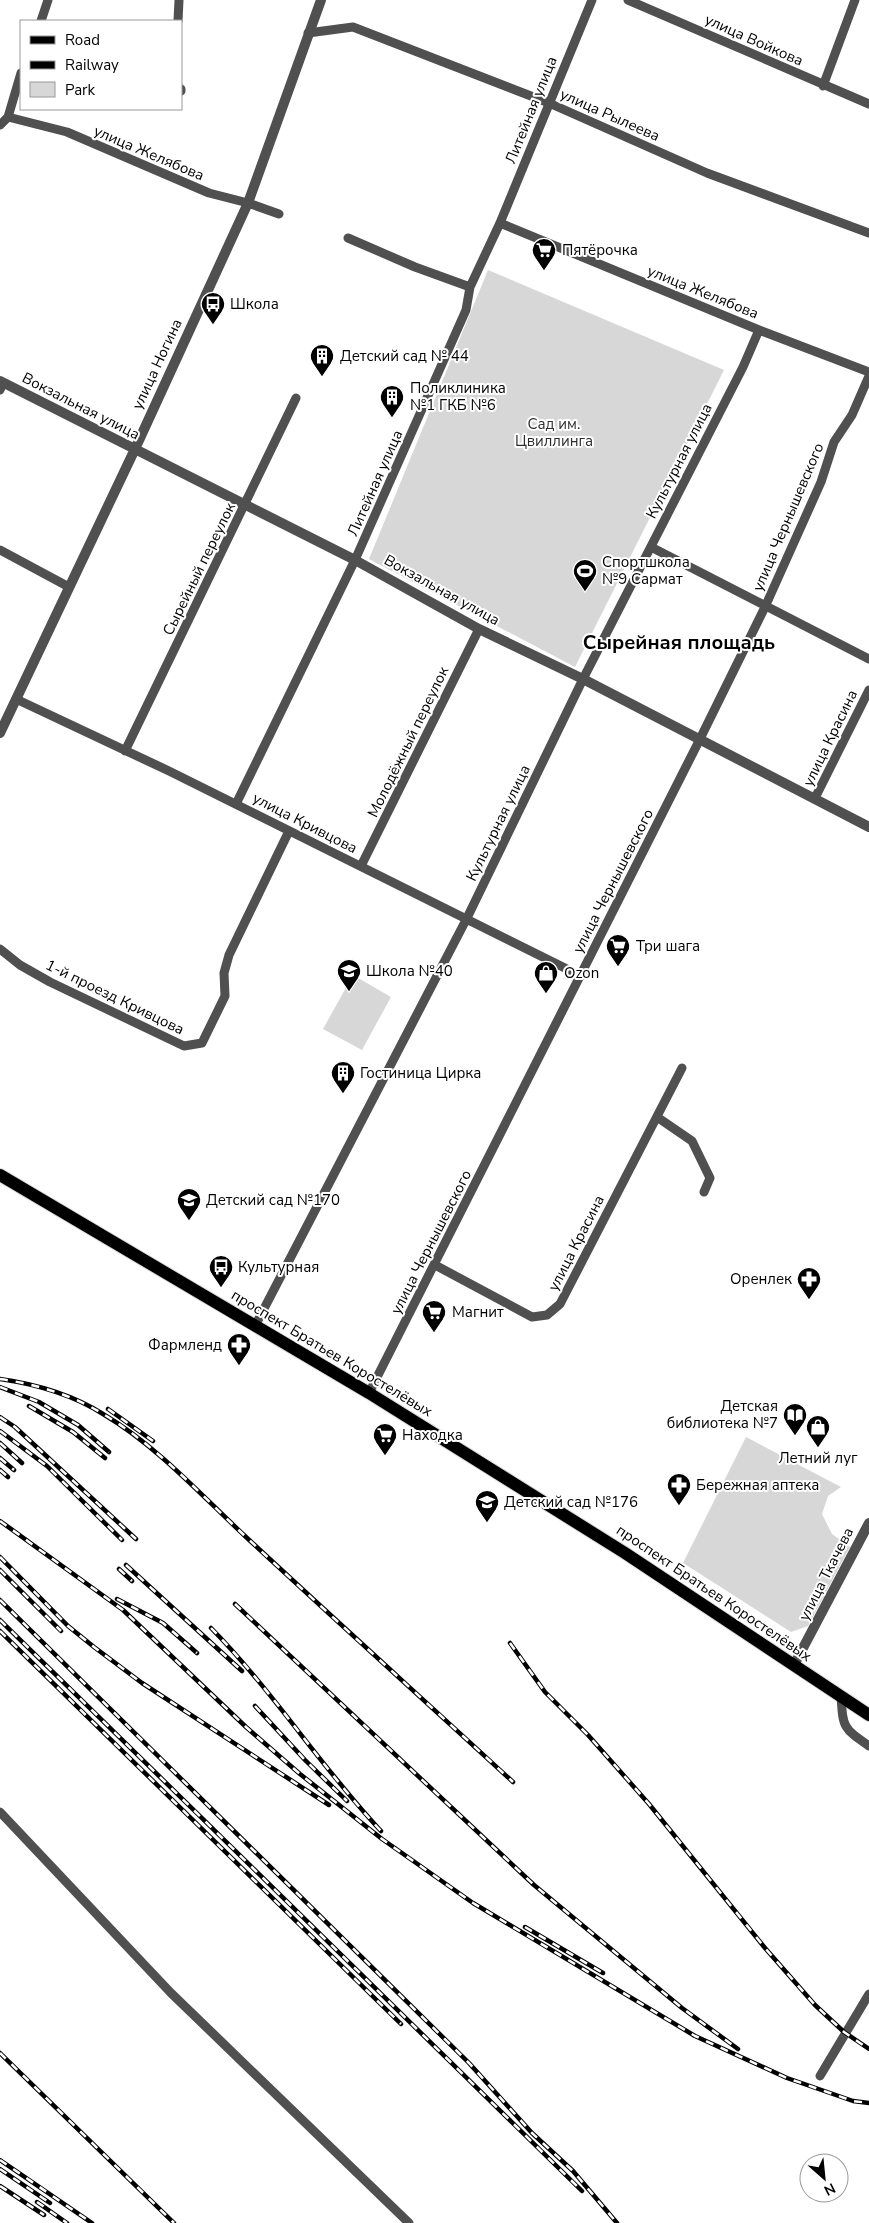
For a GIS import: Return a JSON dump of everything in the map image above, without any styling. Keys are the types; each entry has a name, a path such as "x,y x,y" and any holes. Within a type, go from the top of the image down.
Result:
{"main road":[{"name":"проспект Братьев Коростелёвых","path":"0,1175 369,1392 578,1522 869,1715"}],"street":[{"path":"40,20 48,0"},
{"path":"178,20 179,0"},
{"name":"улица Ногина","path":"0,733 135,449 248,203 321,0"},
{"name":"Литейная улица","path":"236,804 355,560 462,318 470,288 500,223 592,0"},
{"name":"улица Войкова","path":"628,0 823,86 869,104"},
{"path":"823,86 855,0"},
{"name":"улица Рылеева","path":"308,33 353,27 549,103 707,173 869,233"},
{"path":"0,125 8,117 20,76"},
{"name":"улица Желябова","path":"8,117 66,132 209,193 248,203 279,214"},
{"name":"улица Желябова","path":"500,223 759,330 869,372"},
{"path":"348,238 470,288"},
{"name":"Культурная улица","path":"255,1326 467,918 583,679 743,367 759,330"},
{"name":"улица Чернышевского","path":"369,1392 435,1265 766,607 821,482 834,442 852,415 869,376"},
{"name":"Вокзальная улица","path":"1,385 135,449 355,560 479,629 583,679 869,827"},
{"name":"Сырейный переулок","path":"125,751 296,398"},
{"path":"651,547 708,574 766,607 869,659"},
{"path":"0,550 69,587"},
{"name":"Молодёжный переулок","path":"361,866 479,629"},
{"name":"улица Красина","path":"815,798 869,690"},
{"name":"улица Кривцова","path":"16,699 236,804 581,976"},
{"name":"1-й проезд Кривцова","path":"0,949 20,965 50,982 184,1046 202,1043 225,996 224,973 229,955 289,831"},
{"name":"улица Красина","path":"435,1265 532,1317 547,1315 560,1304 682,1068"},
{"path":"657,1117 692,1141 710,1178 704,1192"},
{"name":"улица Ткачева","path":"794,1665 869,1523"},
{"path":"841,1696 842,1713 847,1731 869,1746"},
{"path":"0,1812 171,1993 409,2223"},
{"path":"820,2076 869,1994"}],"green space":[{"name":"Сад им. Цвиллинга","path":"488,270 724,370 575,667 369,559"},
{"path":"353,975 391,997 362,1050 323,1029"},
{"path":"746,1437 841,1487 828,1496 822,1514 832,1534 850,1547 808,1626 791,1632 683,1563"}],"railway":[{"path":"0,1379 40,1387 79,1401 103,1414 142,1441 178,1471 279,1568 513,1782"},
{"path":"0,1387 39,1402 78,1425 109,1452"},
{"path":"29,1406 73,1432 105,1458"},
{"path":"108,1409 153,1441"},
{"path":"0,1417 15,1427 136,1539"},
{"path":"0,1431 47,1466 122,1540"},
{"path":"0,1443 22,1463"},
{"path":"0,1458 14,1470"},
{"path":"0,1470 8,1477"},
{"path":"0,1521 123,1610 246,1727 300,1774 382,1839 473,1903 695,2036 787,2078 853,2101 869,2103"},
{"path":"0,1557 68,1626 94,1647 142,1683 329,1805"},
{"path":"126,1565 242,1671"},
{"path":"119,1569 132,1581"},
{"path":"0,1570 61,1631"},
{"path":"117,1599 163,1623 197,1653"},
{"path":"0,1600 469,2063 532,2133 573,2171 617,2223"},
{"path":"235,1604 534,1885 682,2008 738,2049"},
{"path":"0,1620 582,2191"},
{"path":"211,1628 255,1677 338,1781 381,1831"},
{"path":"0,1631 401,2024"},
{"path":"510,1643 545,1692 588,1735 649,1804 765,1948 815,2005 844,2032 869,2049"},
{"path":"255,1706 305,1760 347,1801"},
{"path":"525,1927 603,1973"},
{"path":"0,2053 174,2223"},
{"path":"0,2160 92,2223"},
{"path":"0,2169 50,2203"},
{"path":"0,2186 44,2215"},
{"path":"37,2202 67,2223"}],"place":[{"name":"Пятёрочка","path":"544,271"},
{"name":"Школа","path":"213,325"},
{"name":"Детский сад № 44","path":"322,377"},
{"name":"Поликлиника №1 ГКБ №6","path":"392,418"},
{"name":"Спортшкола №9 Сармат","path":"585,592"},
{"name":"Три шага","path":"618,967"},
{"name":"Школа №40","path":"349,992"},
{"name":"Ozon","path":"546,994"},
{"name":"Гостиница Цирка","path":"343,1094"},
{"name":"Детский сад №170","path":"189,1221"},
{"name":"Культурная","path":"221,1288"},
{"name":"Оренлек","path":"809,1300"},
{"name":"Магнит","path":"434,1333"},
{"name":"Фармленд","path":"239,1366"},
{"name":"Детская библиотека №7","path":"795,1436"},
{"name":"Летний луг","path":"818,1448"},
{"name":"Находка","path":"385,1456"},
{"name":"Бережная аптека","path":"679,1506"},
{"name":"Детский сад №176","path":"487,1523"}],"district":[{"name":"Сырейная площадь","path":"679,642"}]}
